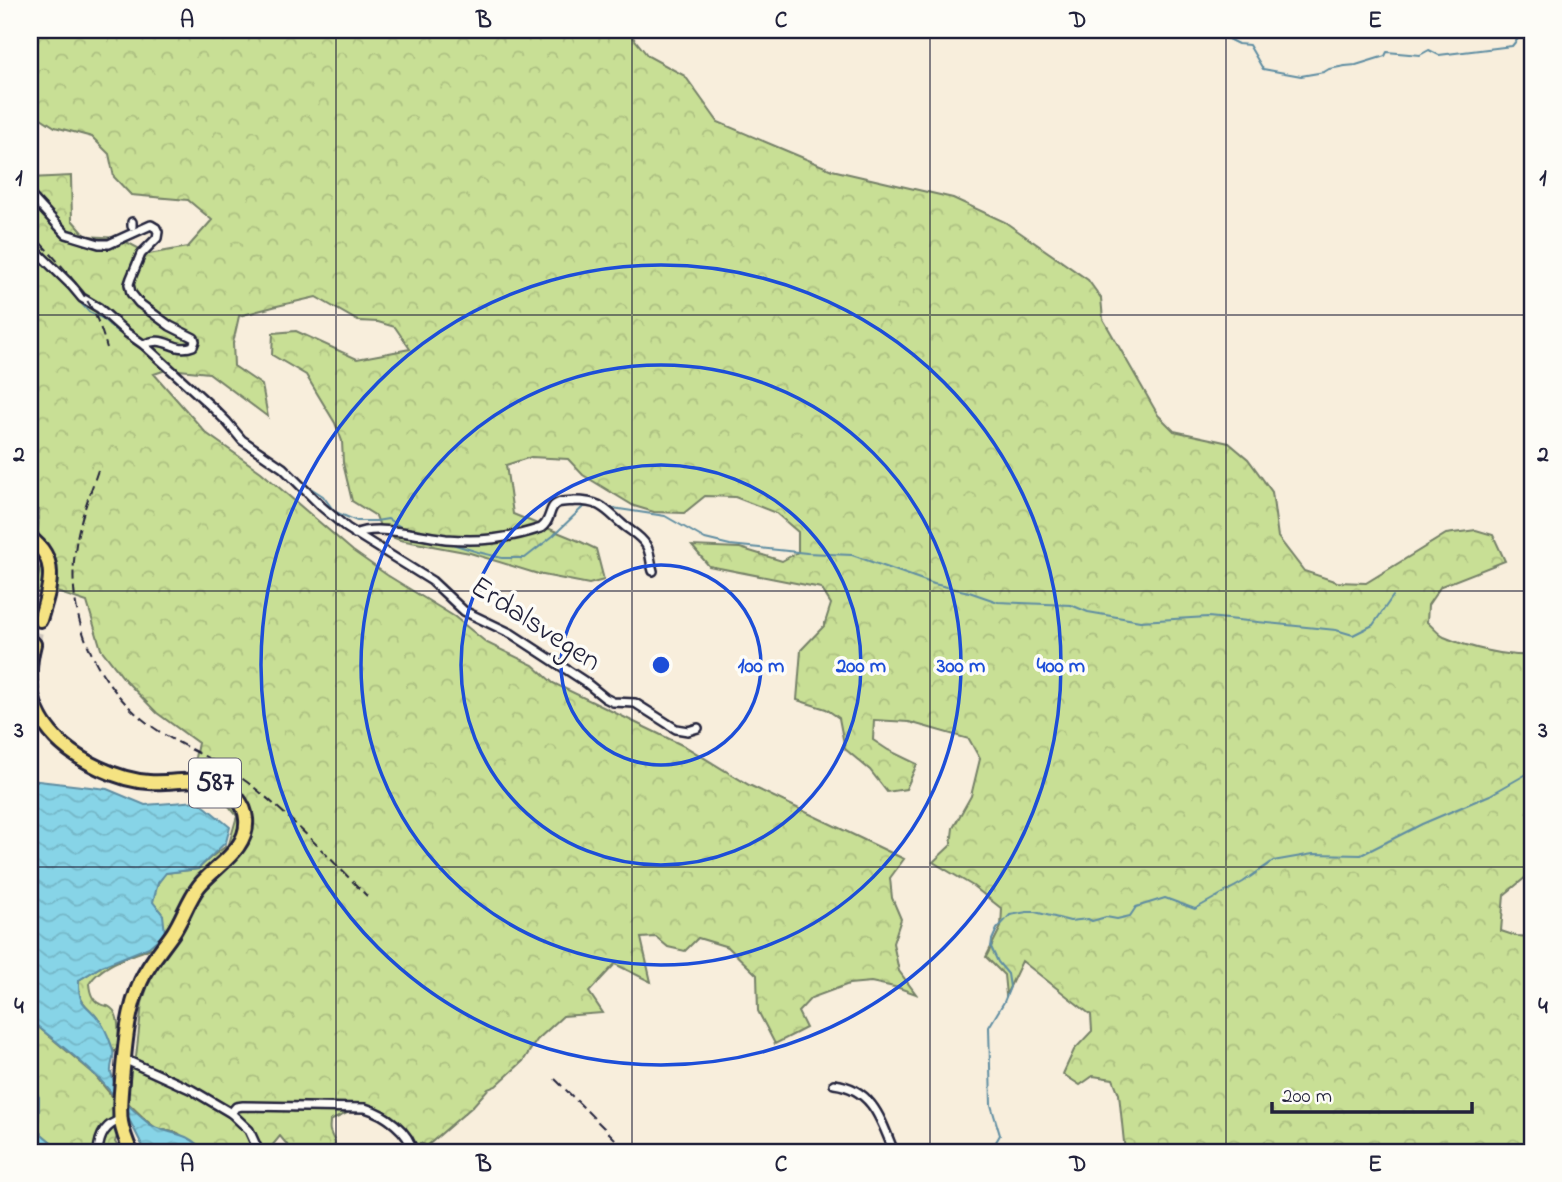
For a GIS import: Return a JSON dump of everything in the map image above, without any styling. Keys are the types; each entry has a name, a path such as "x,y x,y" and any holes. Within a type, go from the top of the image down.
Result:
{"main road":[{"path":"30,538 43,550 50,568 50,584 40,620"},
{"name":"587","path":"34,644 30,675 34,703 45,725 67,750 99,768 134,780 201,780 218,784 237,799 246,818 245,833 240,845 199,887 173,933 151,962 135,993 121,1093 121,1116 131,1152"}],"street":[{"path":"30,195 66,234 99,244 109,244 151,225 156,228 157,238 143,251 131,278 131,293 139,303 195,341 193,346 185,349 159,340 144,345"},
{"name":"Erdalsvegen","path":"30,245 82,298 99,308 144,345 214,409 242,440 283,468 355,534 432,582 464,611 512,634 613,702 635,703 676,729 698,729"},
{"name":"Erdalsvegen","path":"355,534 390,531 447,539 494,540 541,528 547,524 556,504 589,502 606,508 641,538 648,549 653,571"},
{"path":"124,1059 192,1090 231,1113 249,1130 260,1152"},
{"path":"834,1084 846,1086 871,1102 894,1152"},
{"path":"231,1113 236,1107 243,1106 365,1108 391,1121 410,1142 413,1152"},
{"path":"99,1152 100,1138 104,1130 121,1116"}],"green space":[{"path":"30,30 632,30 632,36 648,56 685,76 718,122 832,170 953,198 1005,222 1088,280 1101,298 1103,319 1158,415 1174,431 1229,443 1248,459 1272,492 1278,537 1304,571 1337,582 1366,583 1446,534 1476,530 1493,535 1505,561 1441,586 1428,605 1427,622 1442,636 1464,644 1499,653 1532,655 1532,872 1504,895 1501,931 1532,937 1532,1152 1125,1152 1119,1094 1113,1079 1093,1076 1080,1085 1063,1074 1074,1050 1092,1031 1091,1015 1022,961 1006,995 1004,975 986,957 1001,927 1002,909 973,886 933,862 951,845 953,828 971,796 980,759 969,739 909,722 874,720 873,740 917,764 906,789 887,792 870,770 845,749 839,718 826,709 797,700 801,650 824,626 831,604 821,588 709,566 692,546 740,548 782,561 798,552 798,532 776,513 735,497 705,496 684,513 654,512 634,506 583,475 568,459 531,457 506,465 513,514 596,549 604,580 589,584 538,574 470,553 400,540 383,534 376,516 352,501 343,463 342,441 335,423 306,375 272,355 273,333 296,331 357,359 410,349 395,327 378,322 358,321 316,297 239,316 233,343 234,366 262,385 268,417 209,373 169,369 154,374 206,433 261,472 353,551 455,617 487,643 533,665 553,683 686,747 749,785 904,859 890,878 892,898 901,919 893,943 899,971 916,994 871,982 849,984 811,998 798,1012 806,1028 775,1044 758,1011 757,975 728,947 698,938 685,951 668,947 656,937 641,938 651,982 615,964 589,992 603,1013 563,1016 537,1040 523,1061 496,1086 488,1089 472,1107 427,1146 414,1144 399,1124 358,1106 330,1121 335,1144 330,1152 293,1152 280,1136 269,1152 203,1152 178,1133 156,1128 125,1100 130,1070 136,1057 142,1003 151,976 160,961 151,948 108,966 89,984 95,1000 111,1008 116,1016 118,1048 114,1052 99,1020 81,999 79,980 102,966 149,947 163,915 152,902 158,883 165,873 198,869 229,844 237,816 212,785 192,772 198,743 157,713 125,680 101,649 87,602 48,589 30,594 30,585 37,580 45,549 38,532 39,510 30,506 30,178 71,176 72,220 86,236 119,238 149,254 188,247 212,220 188,200 131,195 114,177 109,154 92,137 55,127 30,111"},
{"path":"30,1020 93,1073 126,1113 115,1142 121,1152 63,1152 38,1131 39,1098 30,1083"}],"water":[{"path":"30,780 107,789 145,805 198,801 230,827 226,842 198,869 166,873 158,883 153,902 163,915 165,933 149,947 102,966 79,980 82,1001 100,1021 111,1044 111,1072 122,1097 148,1123 192,1140 203,1152 146,1152 126,1114 106,1087 82,1063 30,1020"},
{"path":"30,1083 39,1097 38,1131 63,1152 30,1152"}],"waterway":[{"path":"1210,30 1238,44 1249,45 1263,69 1301,76 1356,65 1385,56 1387,52 1420,55 1429,50 1439,55 1512,46 1525,30"},
{"path":"30,253 59,279 89,312 102,318 142,348"},
{"path":"243,436 252,443"},
{"path":"291,471 323,496 334,511 357,521 388,519 404,529"},
{"path":"449,543 502,558 525,558 583,507 594,507"},
{"path":"606,507 665,516 705,539 730,545 852,555 934,584 998,602 1071,605 1088,612 1140,621 1208,617 1336,630 1353,635 1373,625 1393,596"},
{"path":"990,1152 1000,1135 991,1105 989,1027 1010,987 1008,974 991,947 997,929 1010,915 1035,912 1070,921 1092,921 1106,917 1117,919 1130,916 1136,907 1165,898 1195,909 1243,882 1273,861 1313,854 1361,855 1422,824 1490,795 1532,771"}],"tunnel":[{"path":"34,644 40,620"}],"railway":[{"path":"30,232 80,289 95,315 107,348"},
{"path":"98,470 79,531 73,577 81,625 89,649 101,671 131,709 150,725 235,774 263,795 367,896"},
{"path":"555,1079 628,1152"}]}
